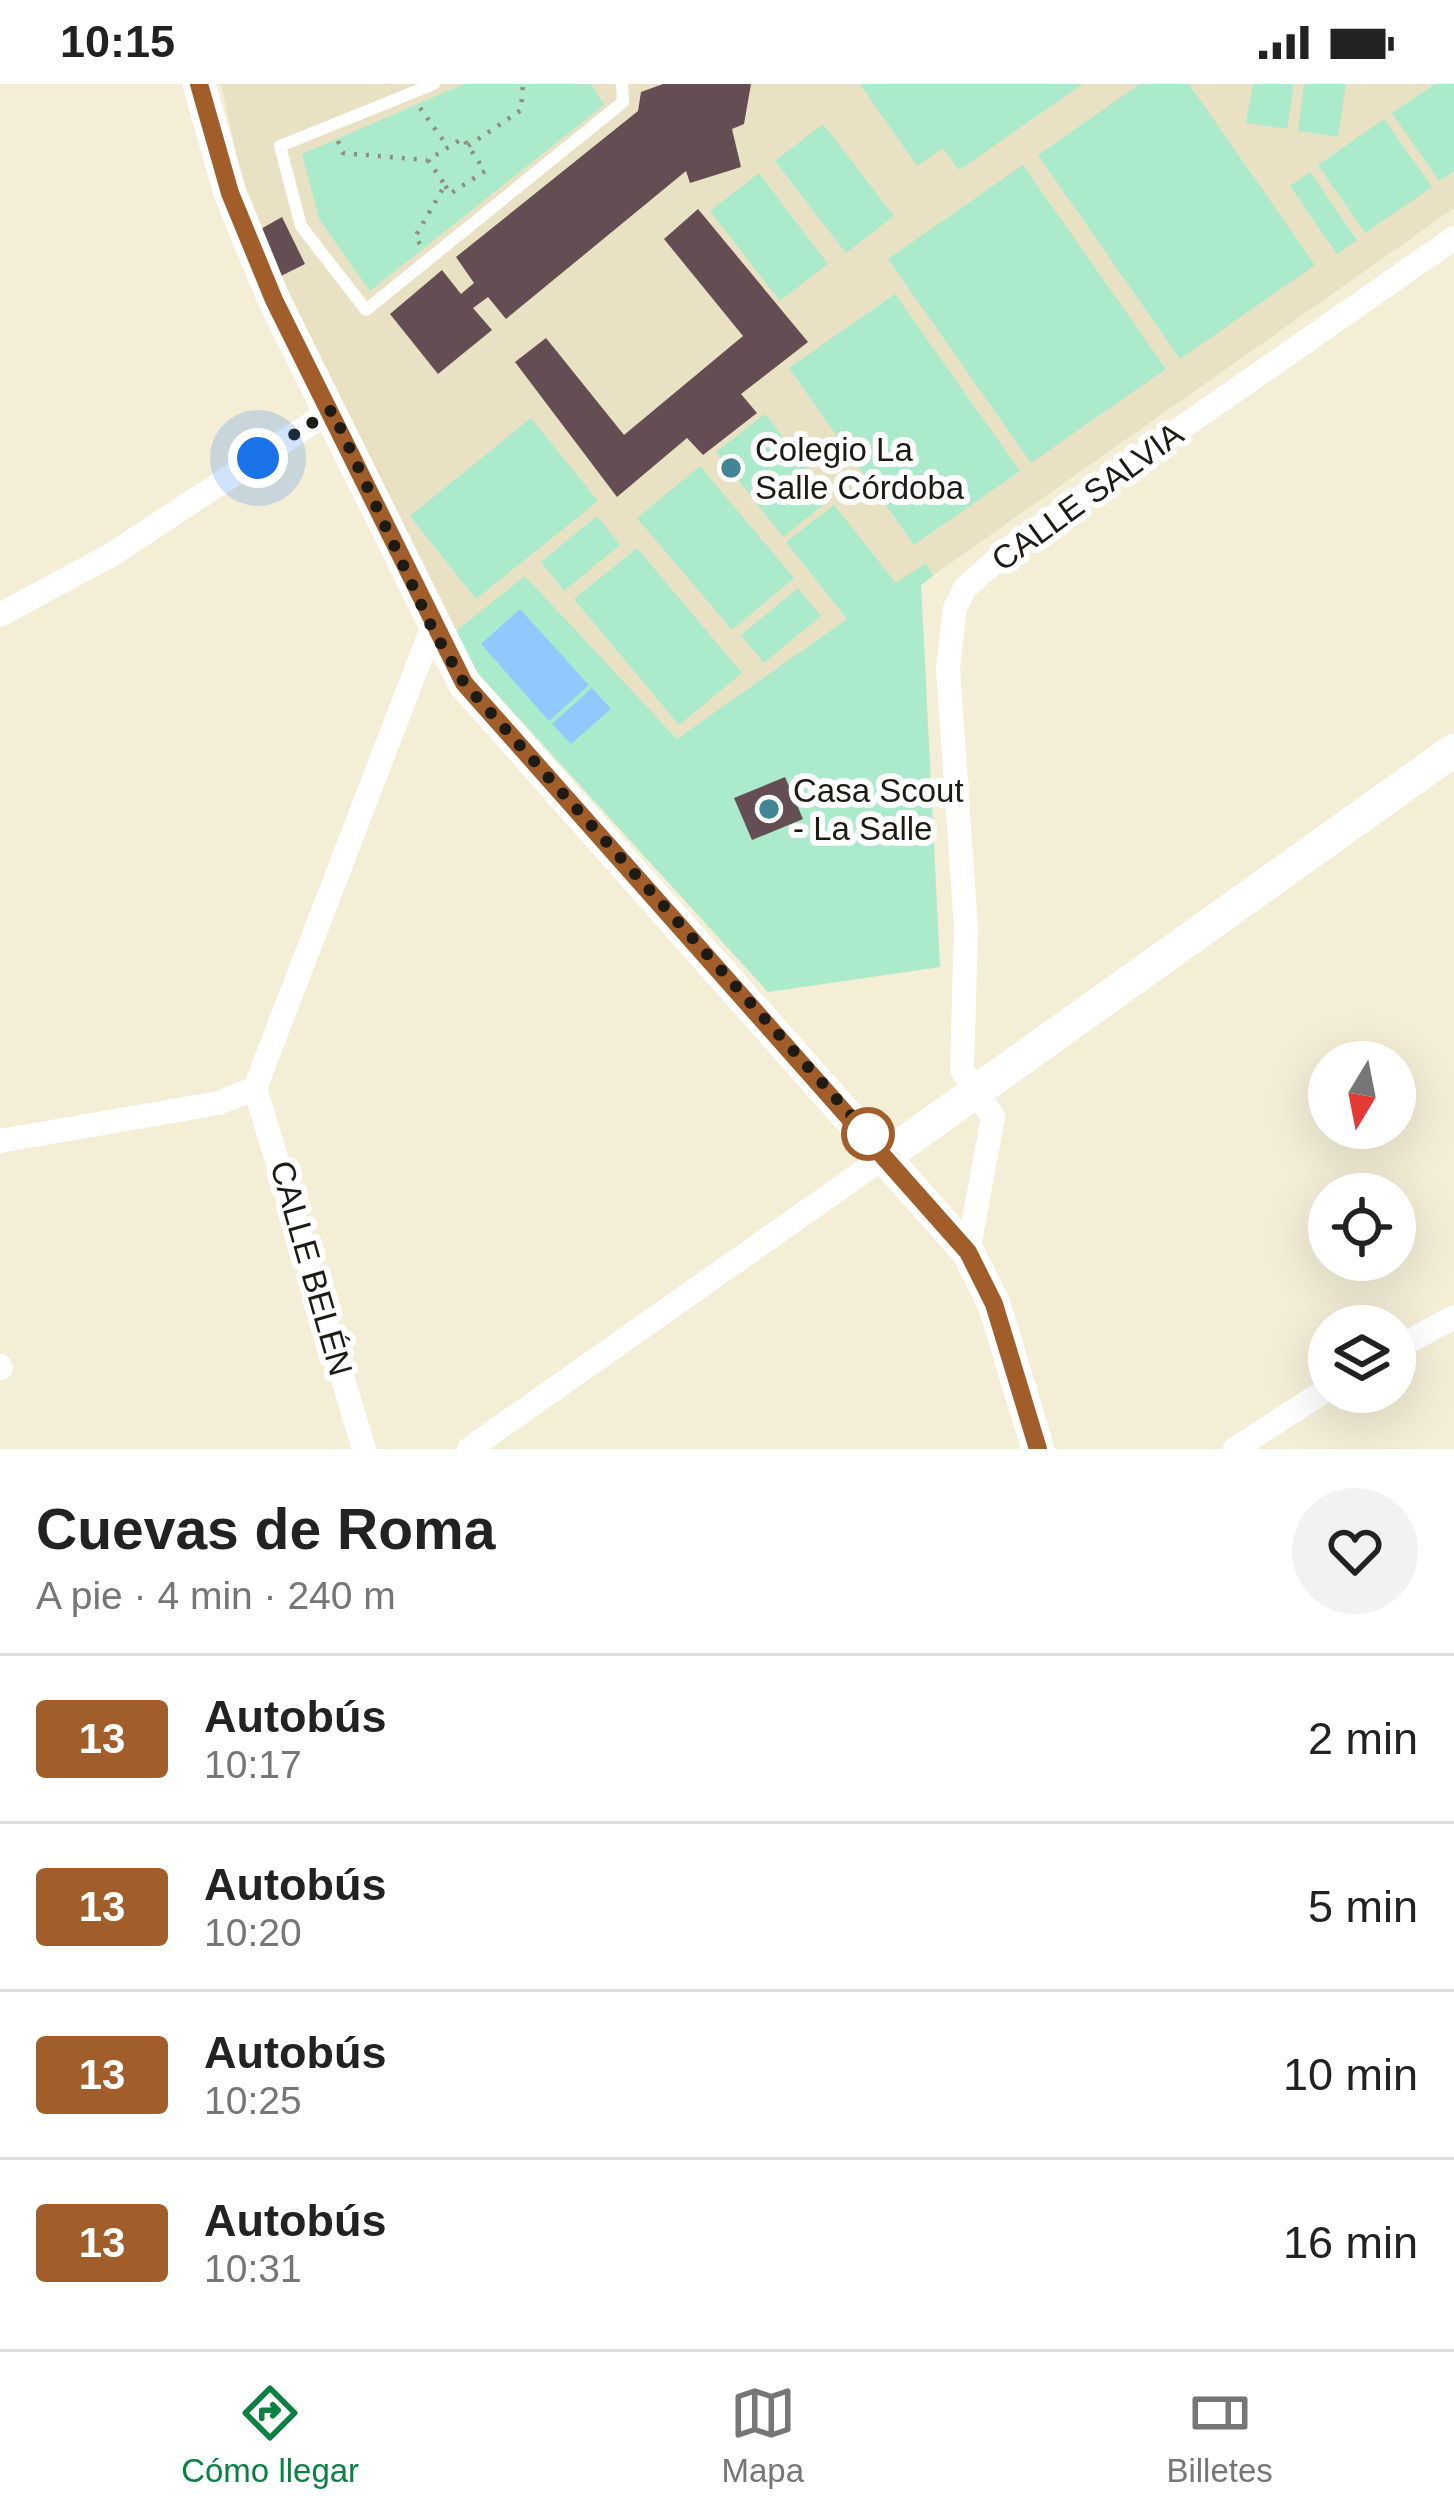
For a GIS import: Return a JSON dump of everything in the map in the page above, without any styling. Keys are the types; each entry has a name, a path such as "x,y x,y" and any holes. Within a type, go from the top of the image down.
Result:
{"street":[{"path":"200,84 230,193 274,300 332,410 432,628 464,683 537,770 887,1155 968,1252 994,1304 1038,1449"},
{"name":"CALLE SALVIA","path":"968,1252 993,1117 962,1070 966,928 948,668 952,621 965,588 1016,544 1454,238"},
{"path":"0,615 111,555 332,410"},
{"path":"0,1141 220,1103 255,1088 432,628"},
{"path":"469,1449 977,1093 1454,750"},
{"name":"CALLE BELÉN","path":"255,1088 364,1449"},
{"path":"1416,1338 1454,1317"},
{"path":"1235,1449 1308,1402"}],"lane":[{"path":"434,84 280,146 301,226 366,310 623,102 622,84"}],"path":[{"path":"469,146 521,110 523,84"},
{"path":"411,94 448,147"},
{"path":"331,125 343,153 428,160 463,138 485,171 450,194 428,160"},
{"path":"430,258 415,238 445,185"}],"shaded area":[{"name":"Colegio La Salle Córdoba","path":"221,84 1454,84 1454,208 921,584 940,967 768,992 475,670 248,209"}],"green space":[{"path":"464,84 591,84 604,105 370,291 319,219 302,154"},
{"path":"860,84 1083,84 959,170 943,148 917,166"},
{"path":"1140,84 1189,84 1315,265 1180,359 1038,155"},
{"path":"1253,84 1294,84 1287,129 1246,123"},
{"path":"1304,84 1346,84 1338,137 1298,131"},
{"path":"1435,84 1454,84 1454,171 1439,181 1392,113"},
{"path":"1384,119 1432,187 1365,233 1318,165"},
{"path":"823,124 894,216 846,253 775,161"},
{"path":"1023,165 1166,369 1031,463 888,259"},
{"path":"1310,172 1357,240 1337,254 1290,186"},
{"path":"759,173 828,264 780,301 710,211"},
{"path":"895,294 1020,471 914,545 789,368"},
{"path":"765,414 831,499 783,537 716,452"},
{"path":"531,418 598,501 476,599 410,516"},
{"path":"700,466 794,578 732,630 637,518"},
{"path":"834,505 896,583 926,563 933,576 921,585 940,967 768,992 475,670 456,631 525,576 677,739 847,619 786,542"},
{"path":"597,516 620,545 564,591 541,562"},
{"path":"637,548 742,673 679,725 574,599"},
{"path":"798,588 821,616 764,663 741,635"}],"water":[{"path":"520,609 589,685 549,721 481,644"},
{"path":"592,688 611,709 571,744 552,724"}],"building":[{"path":"663,84 751,84 744,124 732,129 741,167 690,183 686,171 506,319 488,297 473,308 492,330 438,374 390,314 442,270 461,294 474,283 456,257 638,111 641,92"},
{"path":"698,209 808,342 741,394 757,413 703,455 687,438 617,497 515,362 546,338 624,435 743,336 664,239"},
{"path":"282,217 305,264 281,276 259,230"},
{"name":"Casa Scout - La Salle","path":"785,777 803,819 752,840 734,798"}],"bus line":[{"name":"13","path":"199,84 230,193 274,300 332,410 432,628 464,683 537,770 887,1155 968,1252 994,1304 1038,1449"}],"place":[{"name":"Colegio La Salle Córdoba","path":"731,468"},
{"name":"Casa Scout - La Salle","path":"769,809"}],"route":[{"path":"258,458 332,410 432,628 464,683 537,770 868,1134"}]}
